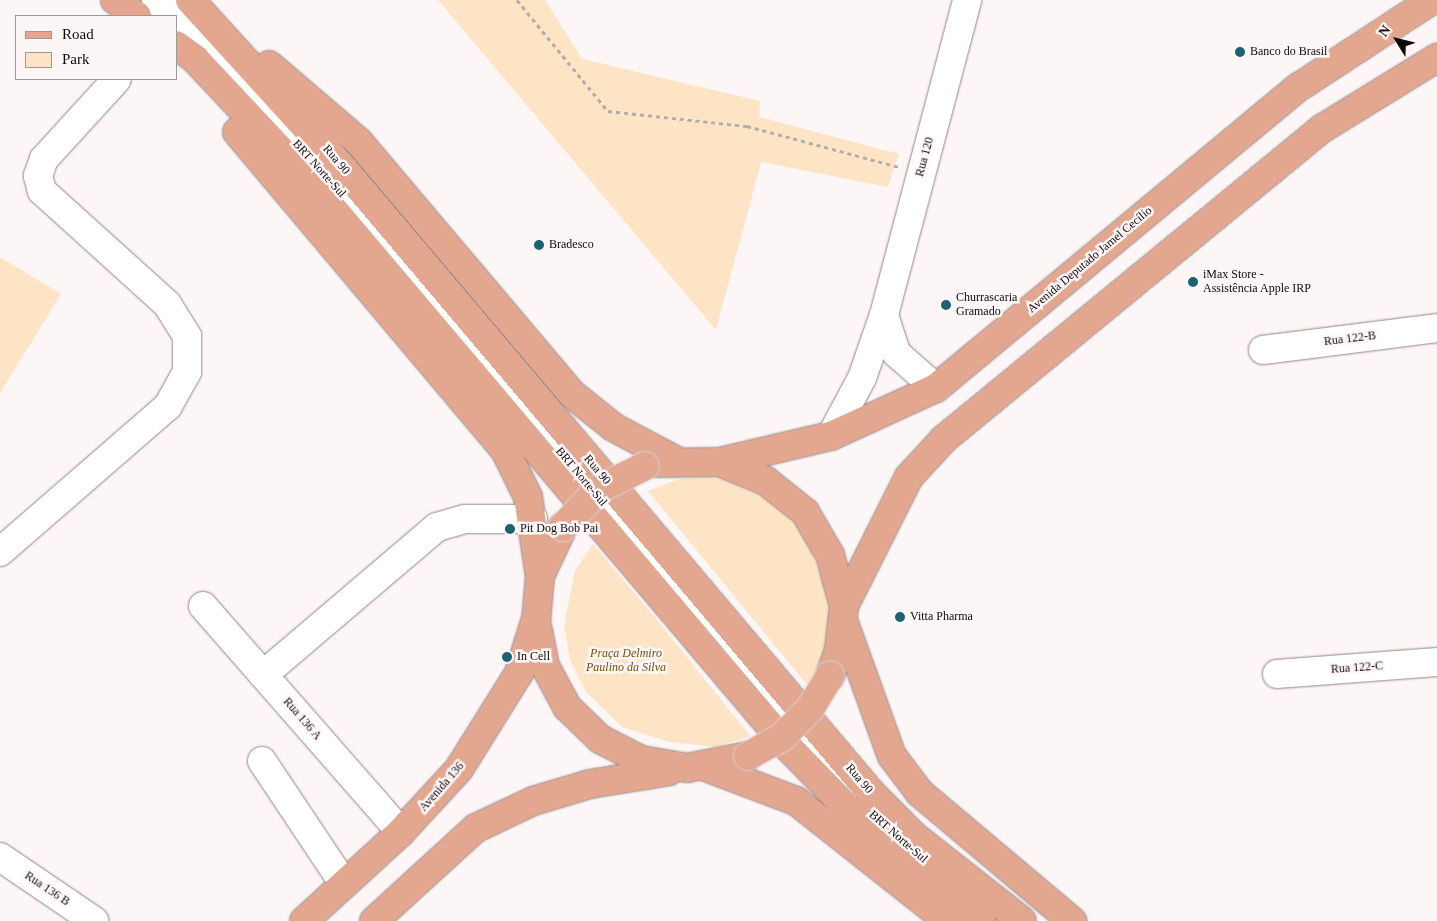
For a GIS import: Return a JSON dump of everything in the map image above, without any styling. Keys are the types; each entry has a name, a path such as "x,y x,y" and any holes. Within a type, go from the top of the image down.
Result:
{"main road":[{"path":"115,0 128,15"},
{"path":"115,0 136,15"},
{"path":"192,0 360,142 572,394 613,427 675,460"},
{"name":"Rua 90","path":"192,0 341,166 872,794 914,836 1022,921"},
{"name":"Avenida Deputado Jamel Cecílio","path":"720,462 832,436 936,388 1300,86 1432,0"},
{"path":"178,46 195,59 310,182 789,748 858,819 980,921"},
{"path":"374,921 476,828 533,801 590,784 696,767 748,756 782,737 810,709 830,676 844,615 909,477 944,439 1324,128 1437,58"},
{"path":"178,69 257,152 506,452 528,497 533,519 540,576 536,621 545,666 567,707 593,733 641,760 696,767 796,802 948,921"},
{"path":"540,576 562,527 599,489 645,466 675,460 720,462 766,481 805,512 830,555 844,615 892,756 920,793 1072,921"},
{"name":"Avenida 136","path":"304,921 401,832 459,769 493,720 519,673 536,621"}],"street":[{"name":"BRT Norte-Sul","path":"156,0 173,15"},
{"name":"Rua 120","path":"832,436 862,378 884,315 964,1"},
{"name":"BRT Norte-Sul","path":"178,20 318,165 827,768 863,806 1000,921"},
{"path":"0,552 168,406 186,372 187,336 167,304 42,191 38,176 44,159 116,80"},
{"path":"884,315 896,353 936,388"},
{"name":"Rua 122-B","path":"1263,350 1437,328"},
{"path":"263,675 437,527 465,519 533,519"},
{"name":"Rua 136 A","path":"203,606 401,832"},
{"name":"Rua 122-C","path":"1277,674 1437,662"},
{"path":"262,761 344,884"},
{"name":"Rua 136 B","path":"0,857 94,921"}],"path":[{"path":"516,0 608,111 747,126 921,173"}],"green space":[{"path":"438,0 545,0 582,59 760,101 759,117 899,154 888,187 761,162 716,330"},
{"path":"0,257 61,294 0,393"},
{"path":"724,477 774,500 806,536 830,603 826,648 808,686 648,491 679,479"},
{"name":"Praça Delmiro Paulino da Silva","path":"593,544 658,621 750,736 716,747 670,742 622,727 586,692 570,660 564,625 575,571"}],"place":[{"name":"Banco do Brasil","path":"1240,52"},
{"name":"Bradesco","path":"539,245"},
{"name":"iMax Store - Assistência Apple IRP","path":"1193,282"},
{"name":"Churrascaria Gramado","path":"946,305"},
{"name":"Pit Dog Bob Pai","path":"510,529"},
{"name":"Vitta Pharma","path":"900,617"},
{"name":"In Cell","path":"507,657"}]}
